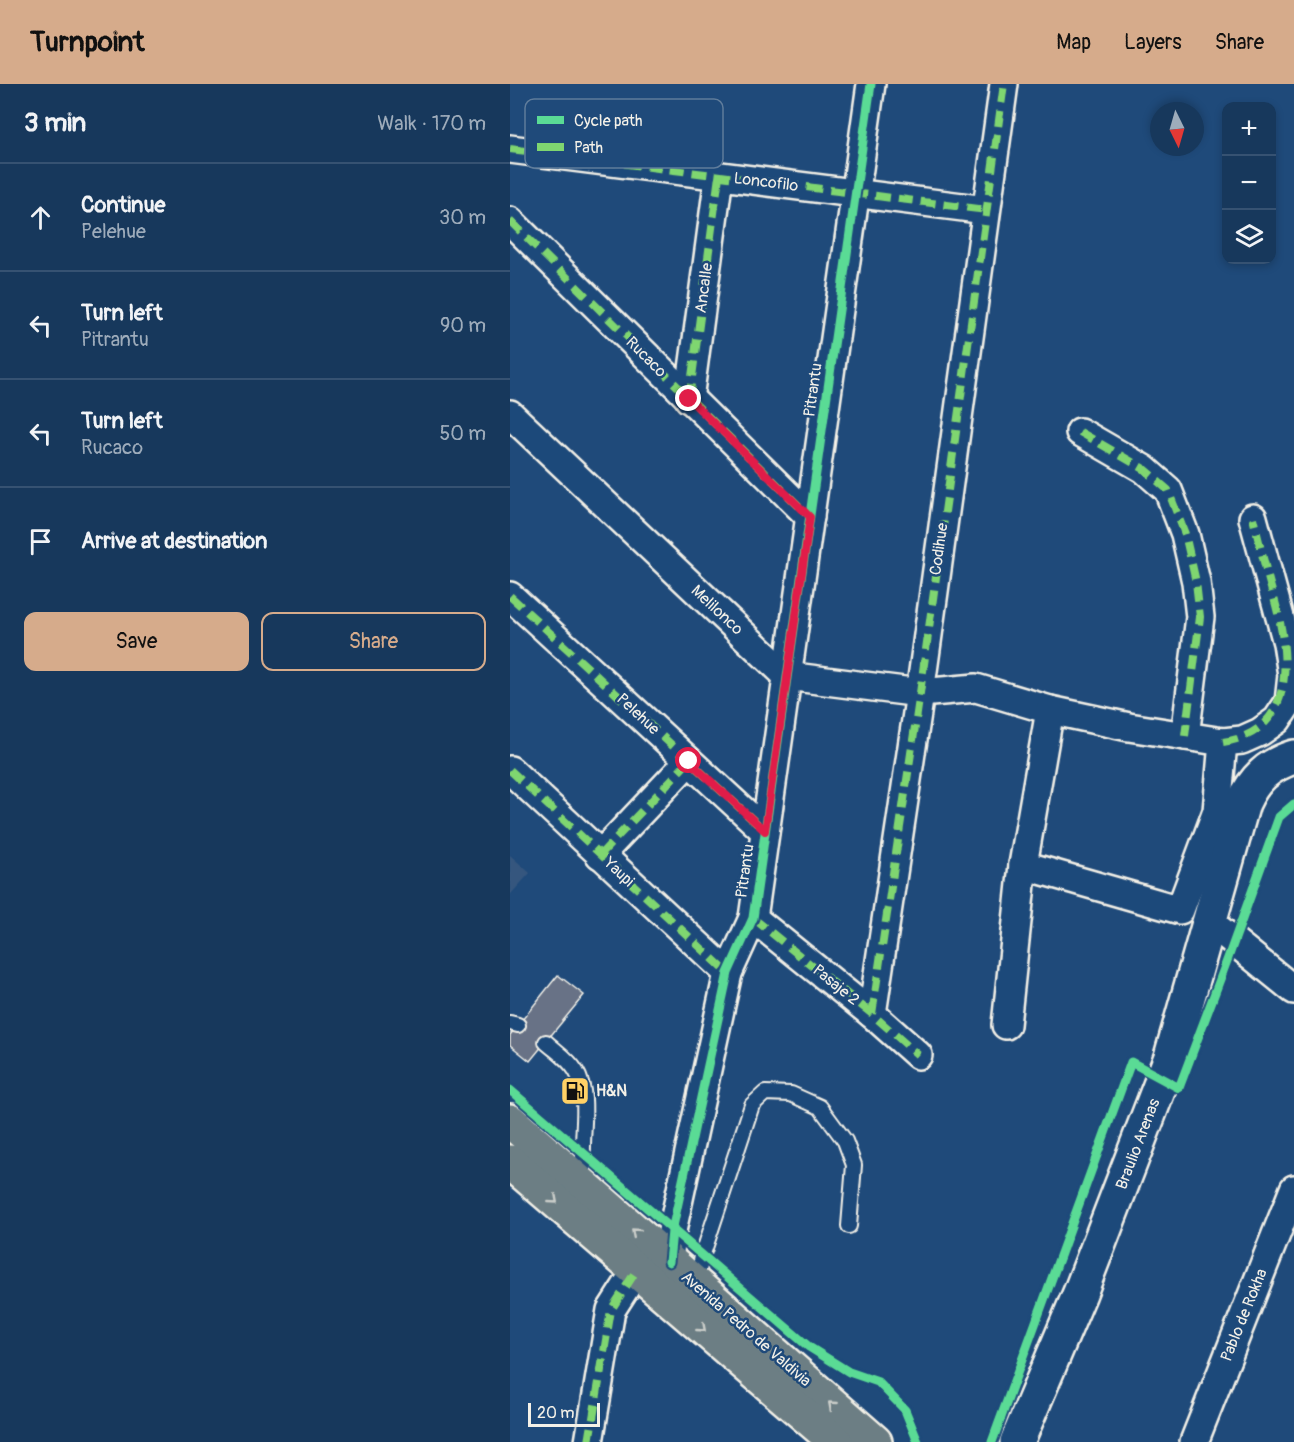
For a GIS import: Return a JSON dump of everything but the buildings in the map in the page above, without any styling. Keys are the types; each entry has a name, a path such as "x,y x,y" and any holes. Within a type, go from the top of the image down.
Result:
{"main road":[{"name":"Avenida Pedro de Valdivia","path":"510,1122 874,1442"},
{"name":"Avenida Pedro de Valdivia","path":"510,1162 836,1442"}],"street":[{"name":"Pitrantu","path":"669,1262 672,1231 728,973 753,918 871,84"},
{"name":"Codihue","path":"872,1014 920,693 1004,84"},
{"name":"Loncofilo","path":"510,149 525,151"},
{"name":"Loncofilo","path":"656,168 986,210"},
{"name":"Ancalle","path":"689,399 718,176"},
{"name":"Rucaco","path":"510,221 810,517"},
{"name":"Melilonco","path":"510,414 787,676"},
{"path":"1080,432 1144,469 1168,490 1185,534 1196,582 1200,617 1185,736"},
{"path":"787,676 920,693 975,688 1050,710 1129,727 1223,742 1242,740 1260,732 1276,720 1289,702 1292,675 1287,643 1253,518"},
{"name":"Pelehue","path":"510,596 765,831"},
{"path":"1006,1025 1023,865 1050,710"},
{"path":"1023,865 1180,910 1216,811 1223,742"},
{"name":"Braulio Arenas","path":"1017,1442 1080,1293 1171,1057 1248,791 1273,765 1294,757"},
{"path":"600,855 689,761"},
{"name":"Yaupi","path":"510,770 728,973"},
{"name":"Pasaje 2","path":"753,918 872,1014 918,1055"},
{"path":"1210,922 1294,990"},
{"name":"Pablo de Rokha","path":"1194,1442 1293,1194"},
{"path":"589,1442 611,1310 636,1271"}],"lane":[{"path":"546,1042 576,1070 581,1082 585,1188"},
{"path":"696,1285 702,1257 752,1105 765,1093 791,1094 820,1107 845,1141 854,1165 849,1226"}],"shaded area":[{"path":"510,855 530,873 510,895"}],"marked path":[{"path":"872,1014 920,693 1004,84"},
{"path":"510,149 525,151"},
{"path":"658,168 986,210"},
{"path":"689,399 719,176"},
{"path":"510,221 810,517"},
{"path":"1080,432 1144,469 1168,490 1185,534 1196,582 1200,617 1185,736"},
{"path":"1223,742 1246,736 1263,724 1275,709 1282,690 1284,646 1280,622 1253,518"},
{"path":"510,596 765,831"},
{"path":"600,855 689,761"},
{"path":"510,770 728,973"},
{"path":"753,918 872,1014 918,1055"},
{"path":"589,1442 611,1310 636,1271"}],"cycle path":[{"path":"669,1262 672,1231 728,973 753,918 871,84"},
{"path":"992,1442 1131,1062 1179,1088 1279,817 1294,804"},
{"path":"510,1090 809,1347 849,1372 878,1382 905,1410 918,1442"}],"place":[{"name":"H&N","path":"575,1091"}],"route":[{"path":"689,399 810,517 765,831 689,761"}]}
